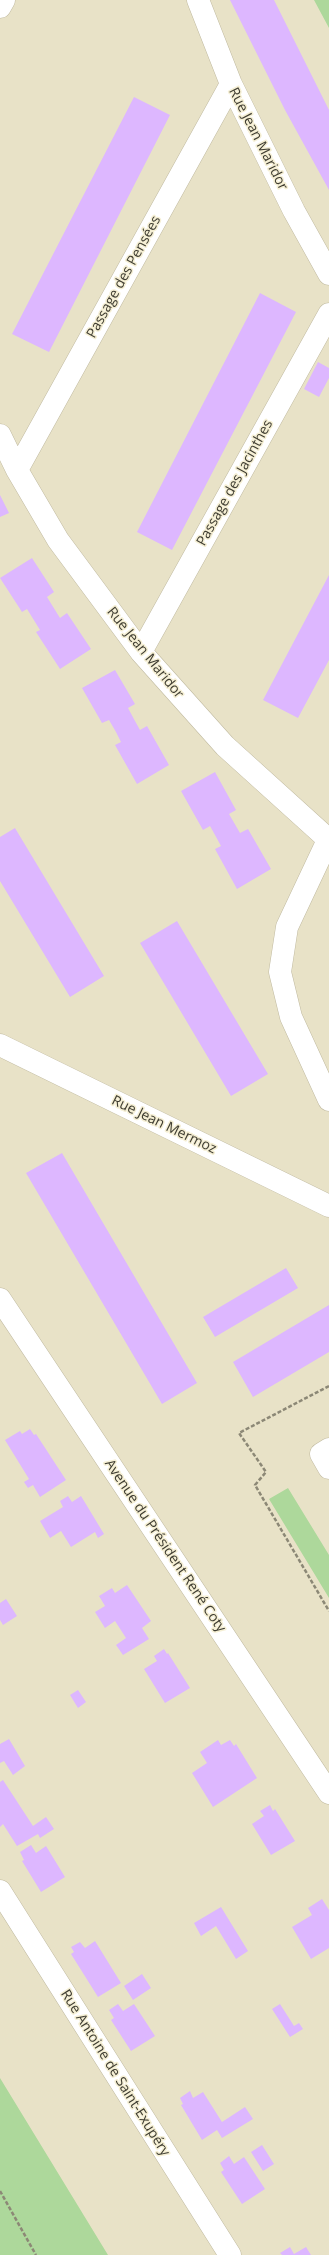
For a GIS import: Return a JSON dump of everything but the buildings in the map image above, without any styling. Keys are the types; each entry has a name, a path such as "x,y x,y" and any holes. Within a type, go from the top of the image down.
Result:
{"street":[{"path":"0,7 4,0"},
{"name":"Rue Jean Maridor","path":"198,0 231,84 294,211 329,274"},
{"name":"Passage des Pensées","path":"16,470 231,84"},
{"name":"Passage des Jacinthes","path":"141,652 329,314"},
{"name":"Rue Jean Maridor","path":"0,435 16,470 58,540 141,652 225,746 329,839"},
{"path":"329,839 287,927 280,972 291,1017 329,1100"},
{"name":"Rue Jean Mermoz","path":"0,1045 329,1206"},
{"name":"Avenue du Président René Coty","path":"0,1299 329,1793"},
{"path":"329,1449 321,1454 329,1468"},
{"name":"Rue Antoine de Saint-Exupéry","path":"0,1891 230,2255"}],"path":[{"path":"329,1386 239,1433 266,1472 255,1485 329,1612"},
{"path":"0,2191 36,2255"}],"green space":[{"path":"314,0 329,0 329,28"},
{"path":"288,1488 329,1555 329,1598 269,1499"},
{"path":"0,2078 108,2255 0,2255"}]}
